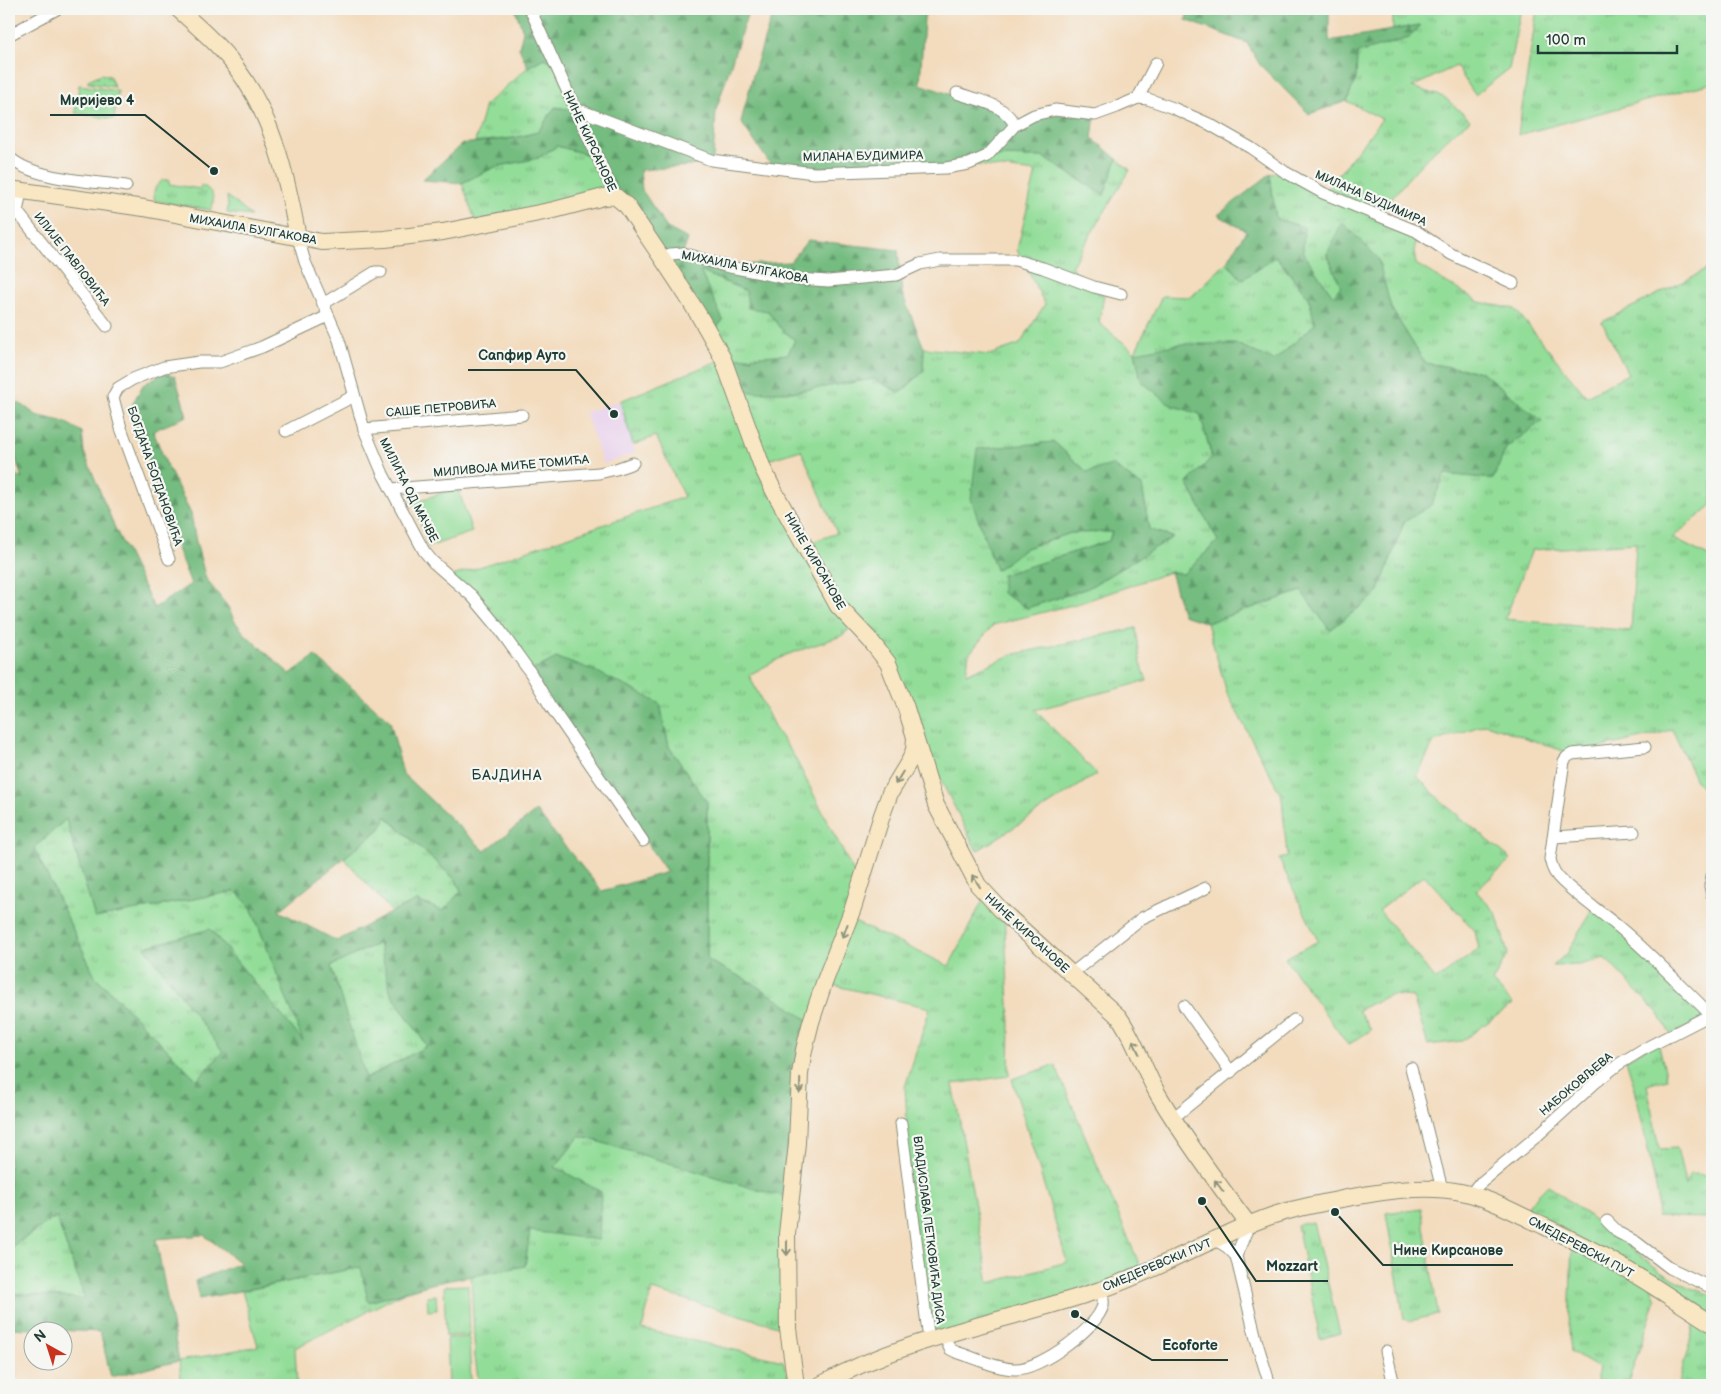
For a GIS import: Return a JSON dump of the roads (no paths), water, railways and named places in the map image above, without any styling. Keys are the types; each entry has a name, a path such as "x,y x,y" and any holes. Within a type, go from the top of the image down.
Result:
{"street":[{"path":"9,35 57,9"},
{"path":"178,9 235,66 252,92 266,119 283,169 298,238"},
{"name":"НИНЕ КИРСАНОВЕ","path":"530,9 615,196 627,206 711,335 723,359 763,469 774,491 838,606 866,635 888,663 915,733 936,805 978,885 1004,913 1106,1005 1123,1023 1158,1095 1198,1158 1249,1225"},
{"path":"1138,98 1156,63"},
{"path":"957,93 1002,108 1015,125"},
{"name":"МИЛАНА БУДИМИРА","path":"576,110 711,160 814,173 946,168 969,164 988,156 1015,125 1034,115 1055,110 1095,115 1117,108 1138,98 1148,99 1209,124 1251,148 1285,172 1323,194 1416,230 1451,254 1512,283"},
{"path":"9,157 22,167 38,172 126,186"},
{"path":"9,222 16,210 15,190"},
{"name":"МИХАИЛА БУЛГАКОВА","path":"15,190 144,208 322,242 412,236 482,225 615,196"},
{"name":"ИЛИЈЕ ПАВЛОВИЋА","path":"16,210 107,326"},
{"name":"МИЛИЋА ОД МАЧВЕ","path":"298,238 305,262 341,349 364,429 391,489 428,557 472,596 502,634 643,841"},
{"name":"МИХАИЛА БУЛГАКОВА","path":"661,258 670,254 683,253 725,266 785,278 828,282 896,275 920,264 940,260 1016,260 1094,287 1121,294"},
{"path":"323,304 375,272 381,272"},
{"name":"БОГДАНА БОГДАНОВИЋА","path":"169,559 121,428 114,397 118,388 133,379 164,367 199,362 220,362 262,347 328,316"},
{"path":"286,431 354,396"},
{"name":"САШЕ ПЕТРОВИЋА","path":"364,429 522,415"},
{"name":"МИЛИВОЈА МИЋЕ ТОМИЋА","path":"391,489 599,473 633,463"},
{"path":"796,1385 788,1329 787,1234 797,1143 800,1074 804,1050 824,983 853,908 890,793 914,750 915,733"},
{"path":"1645,747 1567,756 1564,761 1550,859 1551,866 1563,882 1651,956 1712,1015"},
{"path":"1553,837 1634,832"},
{"path":"1712,876 1710,886 1712,895"},
{"path":"1071,974 1114,938 1142,918 1206,888"},
{"path":"1184,1006 1231,1072"},
{"name":"НАБОКОВЉЕВА","path":"1471,1194 1477,1186 1619,1064 1642,1050 1712,1015"},
{"path":"1173,1118 1294,1020"},
{"path":"1411,1068 1442,1189"},
{"name":"ВЛАДИСЛАВА ПЕТКОВИЋА ДИСА","path":"901,1123 937,1338"},
{"name":"СМЕДЕРЕВСКИ ПУТ","path":"820,1385 868,1362 937,1338 1101,1290 1280,1213 1309,1205 1413,1189 1442,1189 1471,1194 1517,1213 1598,1253 1712,1324"},
{"path":"1607,1221 1619,1233 1636,1242 1670,1268 1712,1288"},
{"path":"1236,1256 1249,1225"},
{"path":"1216,1240 1227,1246 1236,1256 1257,1343 1270,1385"},
{"path":"937,1338 956,1352 1016,1370 1040,1362 1064,1348 1076,1338 1097,1316 1103,1305 1101,1290"},
{"path":"1386,1352 1394,1385"}],"place":[{"name":"Миријево 4","path":"214,171"},
{"name":"Сапфир Ауто","path":"614,414"},
{"name":"Mozzart","path":"1202,1201"},
{"name":"Нине Кирсанове","path":"1335,1212"},
{"name":"Ecoforte","path":"1075,1314"}],"district":[{"name":"БАЈДИНА","path":"507,775"}]}
